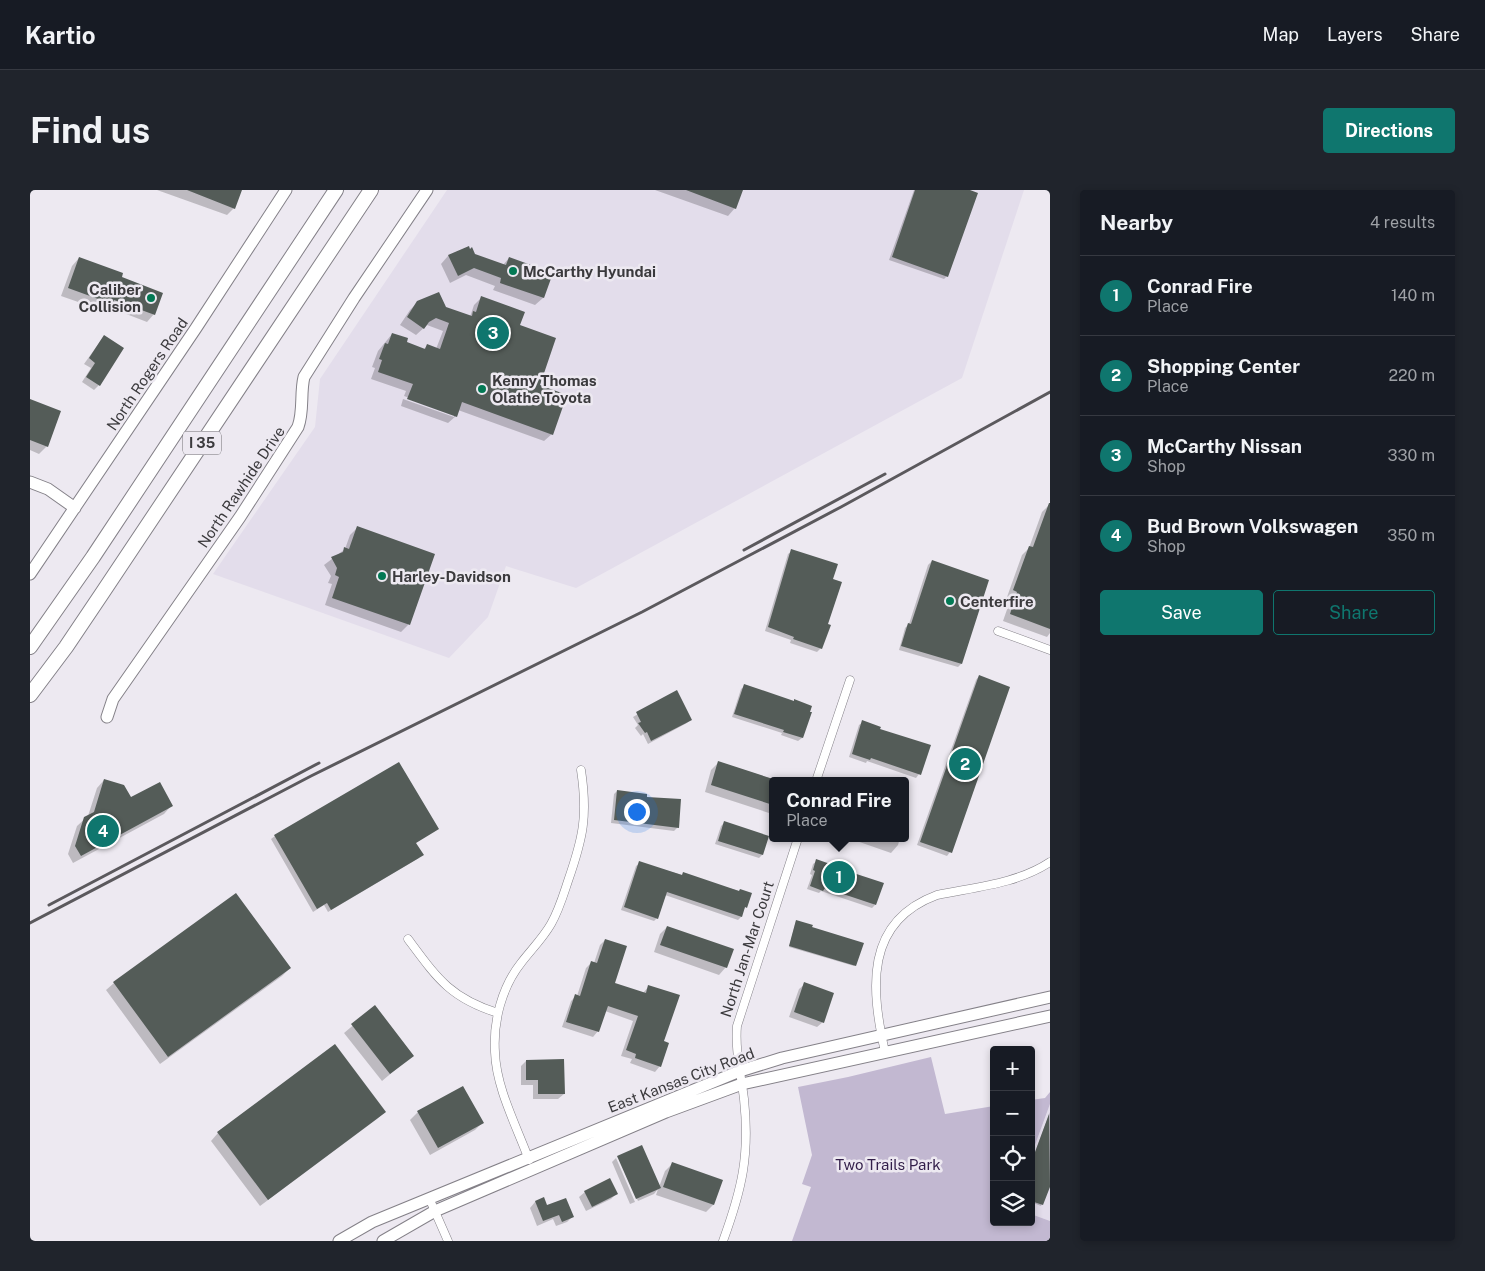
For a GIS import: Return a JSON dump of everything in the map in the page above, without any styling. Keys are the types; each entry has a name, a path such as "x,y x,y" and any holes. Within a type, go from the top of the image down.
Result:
{"highway":[{"name":"I 35","path":"30,646 93,557 336,190"},
{"name":"I 35","path":"30,695 66,647 371,190"}],"main road":[{"name":"North Rogers Road","path":"30,574 196,328 286,190"},
{"name":"North Rawhide Drive","path":"107,717 113,699 240,517 298,427 301,418 302,383 304,377 426,190"},
{"path":"30,482 48,489 75,508"},
{"name":"East Kansas City Road","path":"383,1241 434,1211 530,1164 740,1071 782,1058 1050,997"},
{"name":"East Kansas City Road","path":"339,1241 372,1222 742,1084 1050,1016"}],"street":[{"path":"998,631 1050,650"},
{"path":"817,777 850,680"},
{"path":"530,1164 496,1069 494,1051 498,1013 514,973 551,924 577,855 585,810 581,770"},
{"name":"North Jan-Mar Court","path":"723,1241 740,1188 745,1165 746,1142 742,1084 736,1041 737,1026 797,842"},
{"path":"884,1052 876,1000 876,973 883,947 892,927 916,905 930,898 1019,877 1050,862"},
{"path":"408,939 435,974 457,995 469,1003 498,1013"},
{"path":"430,1200 448,1241"}],"shaded area":[{"path":"447,190 1024,190 962,378 576,588 506,566 488,617 449,658 213,574 315,427 320,379"},
{"path":"1050,1104 1050,1221 1035,1215 1035,1145"}],"green space":[{"name":"Two Trails Park","path":"931,1057 945,1114 990,1107 990,1226 1035,1226 1035,1215 1050,1221 1050,1241 792,1241 811,1187 802,1184 812,1155 798,1087"},
{"path":"1050,1092 1050,1104 1035,1145 1035,1099 1045,1098"}],"building":[{"path":"187,190 242,190 235,209"},
{"path":"686,190 743,190 736,209"},
{"path":"915,190 970,190 978,193 948,277 892,257"},
{"name":"McCarthy Hyundai","path":"469,246 470,249 472,247 475,254 506,265 509,257 553,273 544,298 500,283 501,278 474,268 458,276 448,255"},
{"path":"79,257 123,273 122,277 163,293 155,315 114,300 112,304 68,288"},
{"path":"439,292 446,307 472,316 473,311 476,312 481,296 525,312 520,325 556,338 540,385 567,395 553,435 462,402 457,417 407,399 413,384 378,372 382,360 379,359 385,343 388,344 392,333 408,338 407,342 425,349 427,344 440,349 449,323 436,318 429,322 424,329 407,317 417,301"},
{"path":"104,335 124,348 100,386 86,377 95,363 89,358"},
{"path":"30,399 61,411 48,447 30,440"},
{"path":"1049,503 1050,629 1010,614 1017,592 1013,590 1029,546 1033,547"},
{"name":"Harley-Davidson","path":"357,526 435,554 410,625 332,598 339,577 335,575 337,568 331,557 343,552 344,547 349,549"},
{"path":"791,549 838,564 833,579 842,582 828,624 831,625 822,649 793,639 794,637 768,627"},
{"name":"Centerfire","path":"932,560 989,580 962,664 901,646 908,623 911,624"},
{"path":"979,675 1010,687 952,853 920,842"},
{"path":"744,684 812,706 810,712 812,712 803,738 734,714"},
{"path":"677,690 692,720 651,741 647,732 645,733 638,723 641,722 636,712"},
{"path":"862,720 881,727 880,729 931,745 921,775 871,758 870,760 852,754"},
{"path":"718,761 769,778 769,804 711,785"},
{"path":"399,762 439,829 416,843 424,855 331,910 327,903 317,909 274,835"},
{"path":"104,779 124,785 131,797 160,782 173,806 81,856 75,846 84,817 94,812"},
{"path":"617,790 647,794 647,797 681,799 679,828 614,820"},
{"path":"724,821 769,836 763,855 718,841"},
{"path":"816,859 884,883 876,905 825,888 823,891 810,886 815,871 813,870"},
{"path":"639,861 682,875 683,872 739,891 740,889 752,893 747,908 745,907 742,917 667,892 658,919 624,907"},
{"path":"236,893 291,968 168,1057 113,982"},
{"path":"796,920 813,925 812,927 864,943 856,966 789,946"},
{"path":"667,926 734,949 727,968 660,945"},
{"path":"605,939 627,946 615,983 646,993 648,985 680,995 664,1041 669,1043 661,1067 635,1058 636,1054 626,1050 638,1016 608,1006 599,1032 566,1022 575,994 580,996 591,961 597,963"},
{"path":"804,982 834,993 824,1023 794,1012"},
{"path":"375,1005 414,1056 390,1074 351,1024"},
{"path":"335,1044 386,1112 268,1200 217,1132"},
{"path":"564,1059 565,1094 538,1094 538,1080 526,1080 526,1060"},
{"path":"463,1086 484,1123 438,1148 417,1111"},
{"path":"1049,1114 1050,1187 1043,1205 1035,1202 1035,1152"},
{"path":"642,1145 661,1188 636,1199 617,1156"},
{"path":"672,1162 723,1180 714,1205 663,1187"},
{"path":"610,1178 618,1194 592,1207 584,1191"},
{"path":"544,1197 547,1205 566,1198 574,1217 562,1222 559,1215 543,1221 535,1201"}],"railway":[{"path":"30,923 311,776 642,612 841,507 1050,392"},
{"path":"744,550 885,474"},
{"path":"49,905 319,763"}],"place":[{"name":"McCarthy Hyundai","path":"513,271"},
{"name":"Caliber Collision","path":"151,298"},
{"name":"McCarthy Nissan","path":"493,333"},
{"name":"Kenny Thomas Olathe Toyota","path":"482,389"},
{"name":"Harley-Davidson","path":"382,576"},
{"name":"Centerfire","path":"950,601"},
{"name":"Shopping Center","path":"965,764"},
{"name":"Bud Brown Volkswagen","path":"103,831"},
{"name":"Conrad Fire","path":"839,877"}]}
